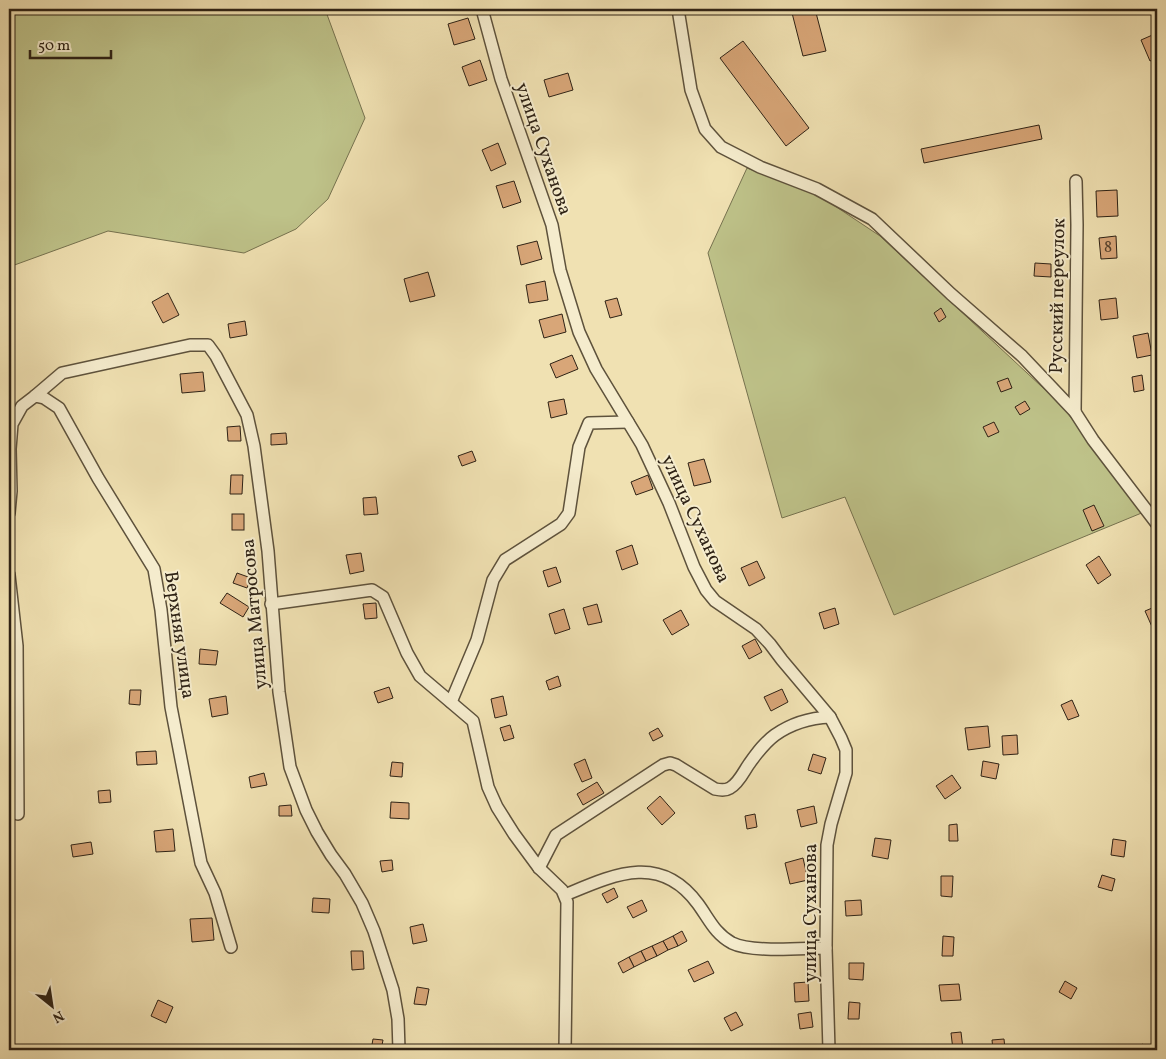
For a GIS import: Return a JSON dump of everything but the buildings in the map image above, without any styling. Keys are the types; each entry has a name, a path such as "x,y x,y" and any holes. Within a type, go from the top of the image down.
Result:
{"street":[{"name":"улица Суханова","path":"482,9 501,79 552,225 560,270 579,332 596,369 642,445 669,504 694,567 706,590 716,601 756,629 830,717 846,750 847,762 844,786 828,834 826,948 828,1050"},
{"path":"678,9 691,90 705,129 721,147 760,167 817,189 872,219 951,294 1022,356 1075,412 1093,440 1157,524"},
{"name":"Русский переулок","path":"1075,412 1076,181"},
{"name":"улица Матросова","path":"35,396 62,373 190,345 208,345 216,356 247,414 254,446 268,551 279,692 290,767 306,810 317,832 362,903 374,931 393,990 398,1019 399,1050"},
{"path":"9,513 12,424 22,406 35,396"},
{"name":"Верхняя улица","path":"35,396 44,398 58,408 154,569 161,610 171,707 202,863 216,893 231,947"},
{"path":"451,702 477,640 493,580 505,560 561,524 569,513 579,447 589,423 628,422"},
{"path":"9,575 17,646 18,814"},
{"path":"271,604 372,590 382,597 420,676 474,721 485,773 498,807 514,834 539,868 565,895 568,902 565,1050"},
{"path":"539,868 556,835 662,765 676,765 715,789 730,788 761,747 775,735 809,718 830,717"},
{"path":"565,895 620,874 654,872 669,877 680,884 691,895 715,931 733,944 755,948 826,948"}],"green space":[{"path":"9,9 325,9 365,118 328,199 296,229 244,253 108,231 9,267"},
{"path":"747,168 817,194 880,236 1071,414 1144,512 894,615 845,497 782,518 708,253"}]}
